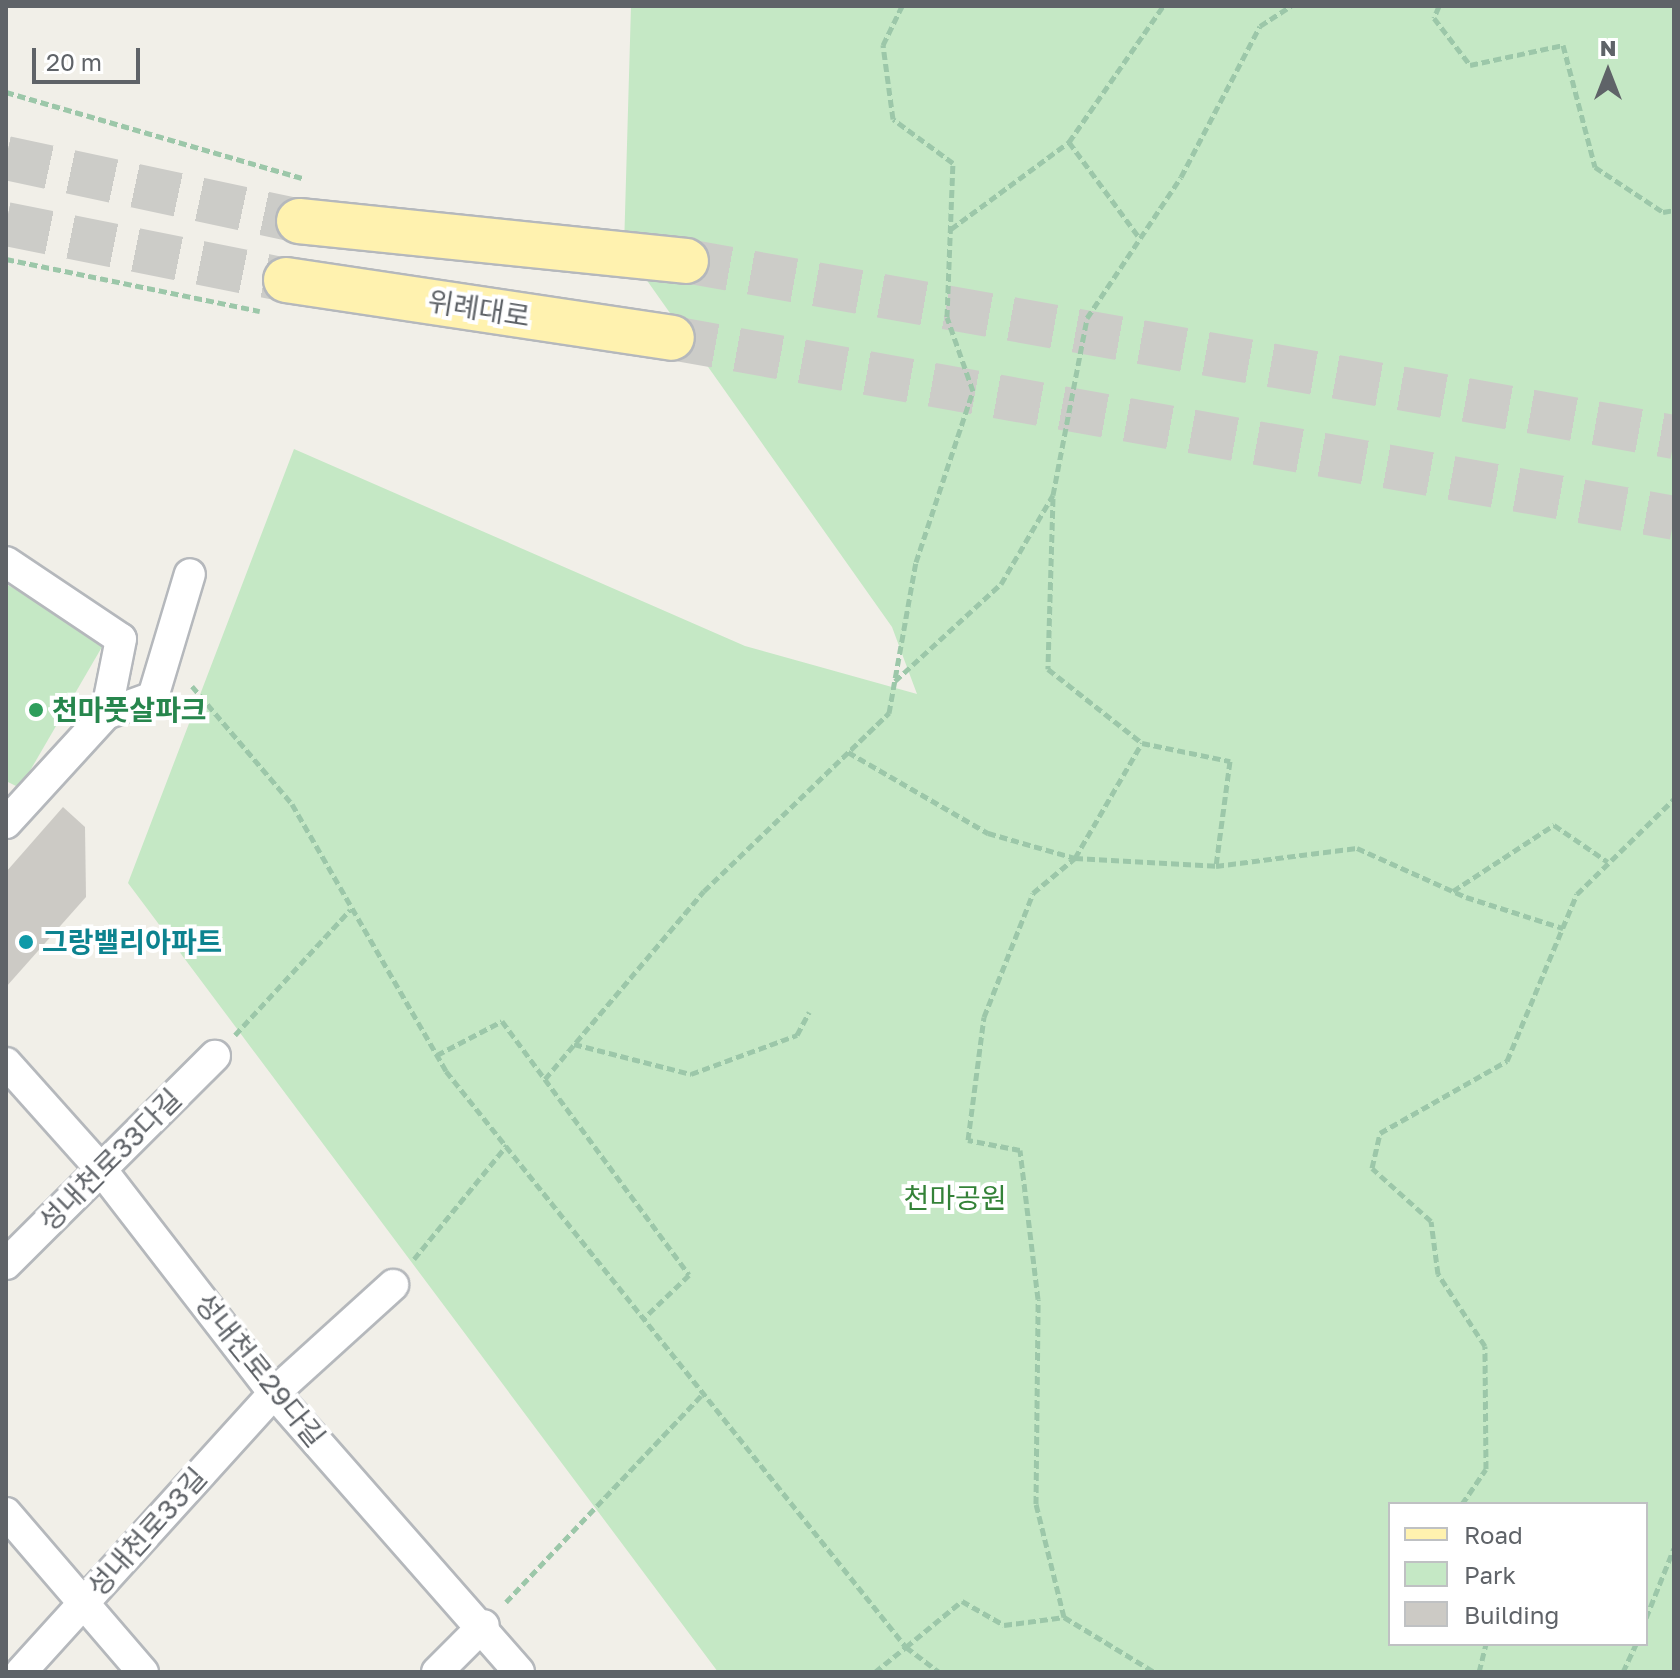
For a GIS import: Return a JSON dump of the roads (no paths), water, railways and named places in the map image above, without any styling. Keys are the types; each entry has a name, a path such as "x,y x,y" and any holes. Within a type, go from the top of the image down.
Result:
{"main road":[{"path":"299,221 686,261"},
{"name":"위례대로","path":"286,280 672,338"}],"street":[{"path":"6,562 121,639 106,714"},
{"path":"6,823 106,714 153,697 190,574"},
{"name":"성내천로33다길","path":"6,1264 215,1056"},
{"name":"성내천로29다길","path":"6,1063 100,1168 274,1393 484,1625 519,1672"},
{"name":"성내천로33길","path":"21,1672 274,1393 393,1285"},
{"path":"6,1513 81,1605 143,1672"},
{"path":"437,1672 484,1625"}],"tunnel":[{"path":"6,158 299,221"},
{"path":"6,224 286,280"},
{"path":"686,261 1674,437"},
{"path":"672,338 1674,518"}],"place":[{"name":"천마풋살파크","path":"36,710"},
{"name":"그랑밸리아파트","path":"26,942"}],"park label":[{"name":"천마공원","path":"955,1198"}]}
